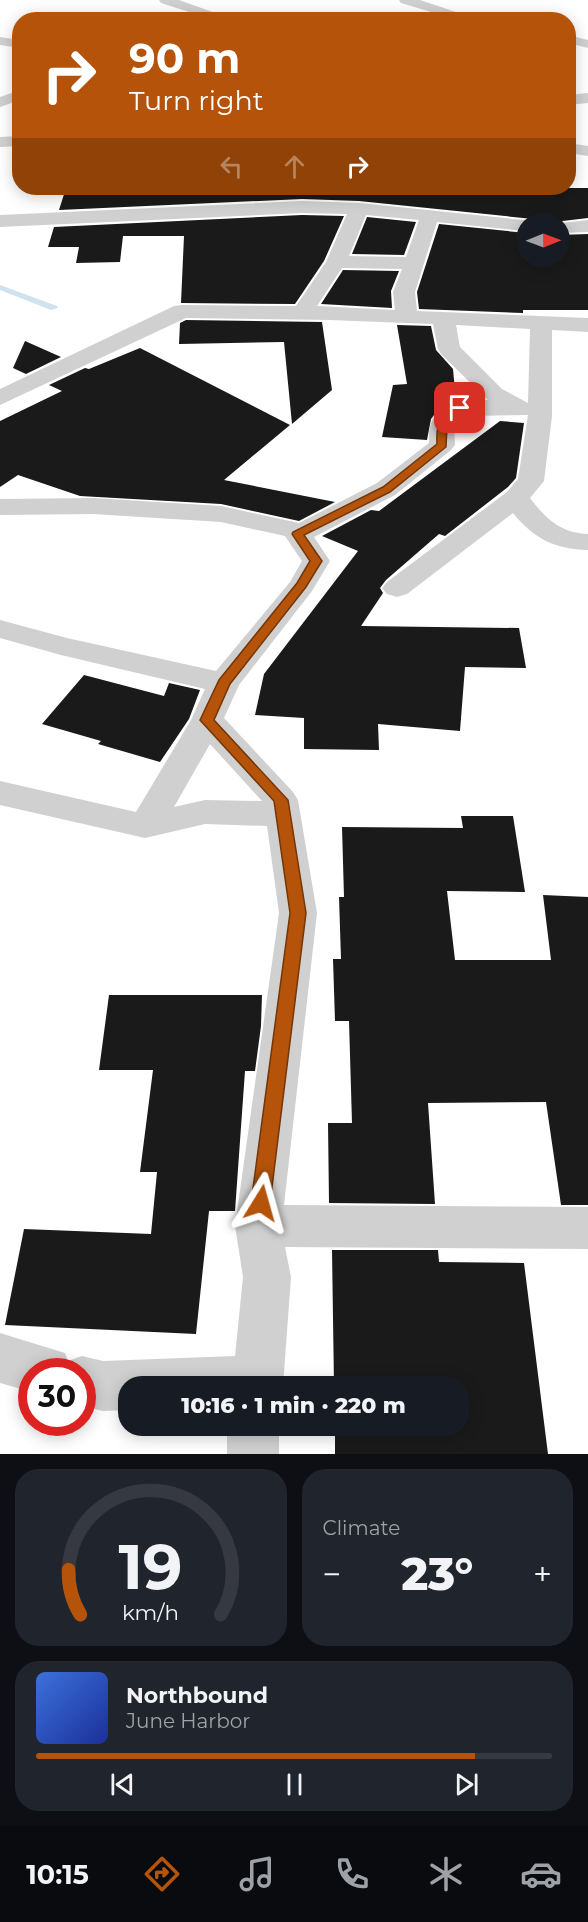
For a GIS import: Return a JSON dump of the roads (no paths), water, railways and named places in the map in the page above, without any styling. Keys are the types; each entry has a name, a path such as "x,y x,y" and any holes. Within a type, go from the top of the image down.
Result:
{"street":[{"path":"166,0 204,12"},
{"path":"406,0 447,12"},
{"path":"396,195 398,198 412,201 439,218"},
{"path":"302,313 369,210 412,201"},
{"path":"0,221 266,208 369,210 516,224"},
{"path":"407,317 404,292 415,263 439,218"},
{"path":"570,227 588,226"},
{"path":"336,262 415,263"},
{"path":"0,398 182,311 443,317 588,325"},
{"path":"443,317 449,349 494,394 531,412"},
{"path":"397,588 516,498 531,481 531,412 543,324"},
{"path":"297,534 396,482 442,445 442,426 449,414 460,408 531,412"},
{"path":"516,498 538,527 555,538 588,542"},
{"path":"0,507 93,506 221,514 295,530 316,561 302,585 224,683 207,720 145,826"},
{"path":"0,629 61,646 224,683"},
{"path":"207,720 281,800 298,913 258,1226 267,1277 258,1376"},
{"path":"0,793 145,826 206,812 283,814"},
{"path":"258,1226 588,1228"},
{"path":"0,1358 18,1363"},
{"path":"96,1384 118,1387"},
{"path":"253,1454 254,1436"}],"waterway":[{"path":"0,287 54,308"}]}
